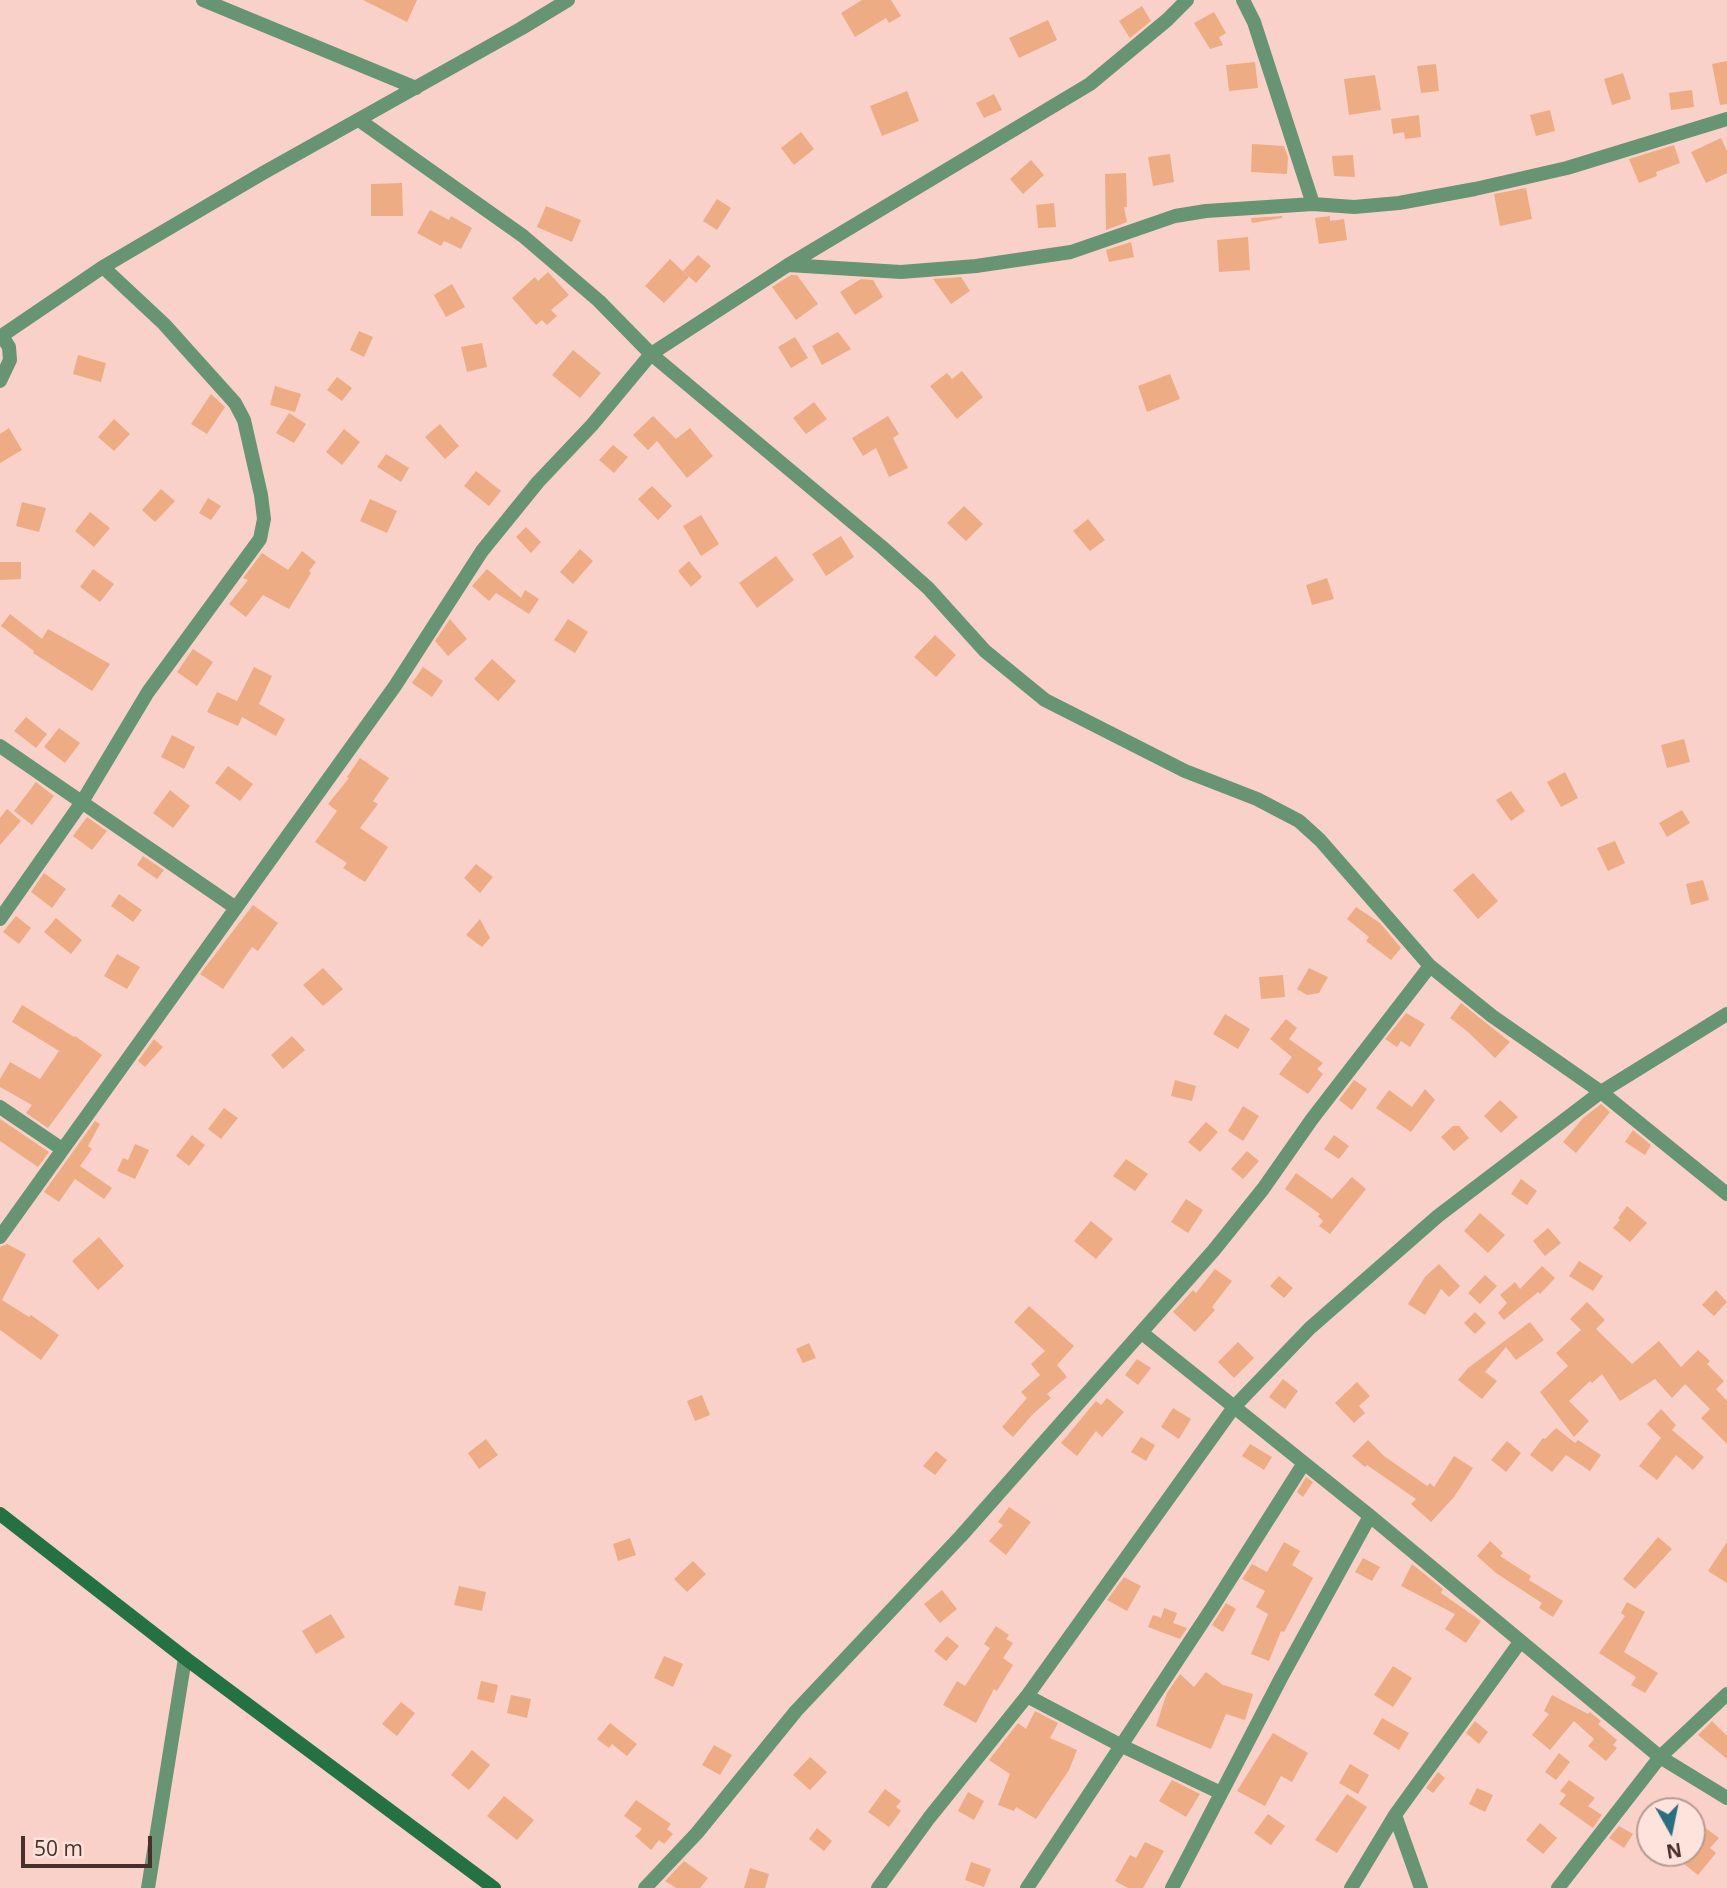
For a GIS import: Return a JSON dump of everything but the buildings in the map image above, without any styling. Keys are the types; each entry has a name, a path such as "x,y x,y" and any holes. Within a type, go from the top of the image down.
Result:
{"street":[{"path":"203,0 416,88"},
{"path":"0,381 10,360 9,347 1,337 103,267 568,0"},
{"path":"0,1237 395,686 482,551 538,482 592,425 651,354 788,265 1090,84 1187,0"},
{"path":"1243,0 1254,22 1313,204"},
{"path":"788,265 901,272 976,266 1072,252 1175,216 1206,211 1313,204 1354,207 1377,205 1475,189 1567,168 1727,119"},
{"path":"359,120 523,236 599,301 651,354 882,547 928,588 985,651 1045,700 1185,771 1257,799 1299,821 1320,840 1430,966 1492,1016 1601,1092 1727,1194"},
{"path":"0,919 82,802 148,692 260,538 264,519 244,420 235,403 164,324 103,267"},
{"path":"0,746 236,908"},
{"path":"645,1888 697,1833 796,1711 961,1536 1214,1250 1430,966"},
{"path":"878,1888 929,1818 1027,1696 1234,1407 1310,1328 1438,1216 1601,1092 1727,1014"},
{"path":"0,1107 62,1149"},
{"path":"1142,1333 1370,1516 1660,1757 1727,1798"},
{"path":"1027,1888 1304,1463"},
{"path":"0,1514 185,1658 494,1888"},
{"path":"1171,1888 1370,1516"},
{"path":"1351,1888 1395,1815 1520,1643"},
{"path":"148,1888 185,1658"},
{"path":"1558,1888 1660,1757 1727,1694"},
{"path":"1027,1696 1120,1745 1221,1793"},
{"path":"1395,1815 1421,1888"}]}
